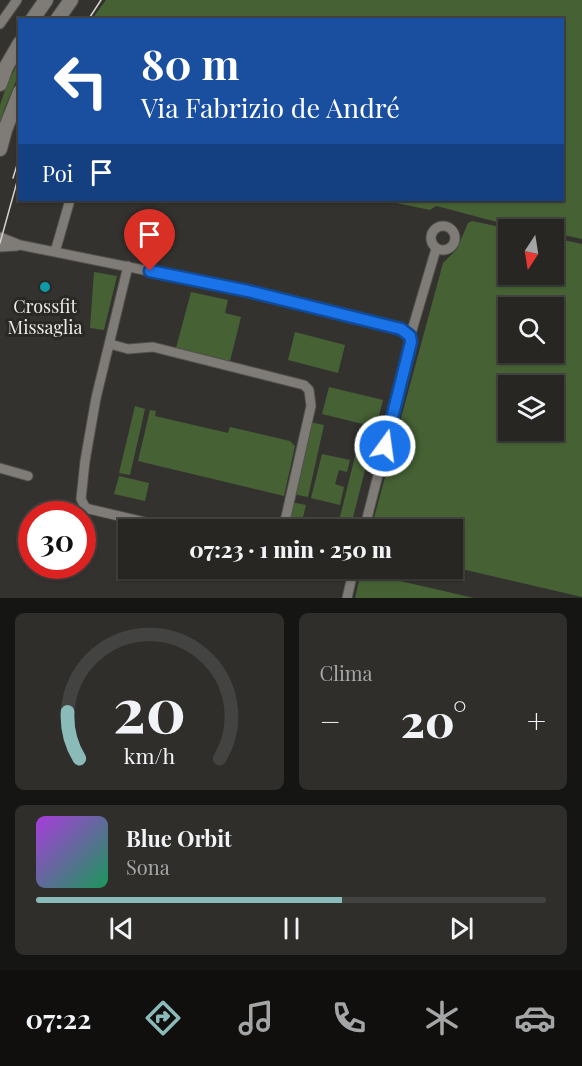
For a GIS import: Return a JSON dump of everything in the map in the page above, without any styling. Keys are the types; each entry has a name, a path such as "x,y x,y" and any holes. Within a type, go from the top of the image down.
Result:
{"main road":[{"path":"33,18 46,0"},
{"path":"58,18 71,0"},
{"path":"0,84 6,67 18,46"},
{"path":"0,149 18,97"}],"street":[{"path":"0,24 16,0"},
{"path":"55,252 70,201"},
{"path":"0,237 20,245 248,291 395,327 410,336"},
{"path":"0,247 20,245"},
{"path":"367,519 411,342 410,336 436,249"},
{"path":"128,266 102,369 90,429 81,499 90,509 132,519"},
{"path":"110,344 128,349 153,348 304,385 309,390 311,406 285,519"},
{"path":"0,468 28,476"},
{"path":"347,598 351,579"}],"green space":[{"path":"106,0 582,0 582,239 564,235 564,219 498,219 498,222 436,206 430,210 387,201 564,201 564,18 93,18"},
{"path":"18,62 18,76 0,123 0,105"},
{"path":"472,221 498,226 498,285 564,285 564,240 582,244 582,597 463,569 463,519 374,519 443,263 457,249 468,223"},
{"path":"94,272 117,276 104,330 90,328"},
{"path":"191,292 228,300 225,313 241,317 230,361 176,348"},
{"path":"295,332 345,345 338,373 288,360"},
{"path":"329,387 383,400 353,519 339,519 363,424 322,414"},
{"path":"135,406 145,409 130,475 119,473"},
{"path":"150,410 156,411 155,416 228,433 230,427 290,441 295,446 284,496 138,461"},
{"path":"310,422 324,425 308,497 293,494"},
{"path":"322,454 350,460 347,472 339,470 335,484 344,487 340,505 311,498"},
{"path":"119,476 149,483 145,501 114,494"},
{"path":"291,502 306,505 302,519 287,519"},
{"path":"359,579 391,579 474,598 355,598"}],"tram line":[{"path":"89,18 101,0"},
{"path":"13,178 18,162"},
{"path":"0,243 18,178"}],"place":[{"name":"Crossfit Missaglia","path":"45,287"}],"route":[{"path":"150,271 248,291 401,329 410,336 411,342 385,446"}]}
